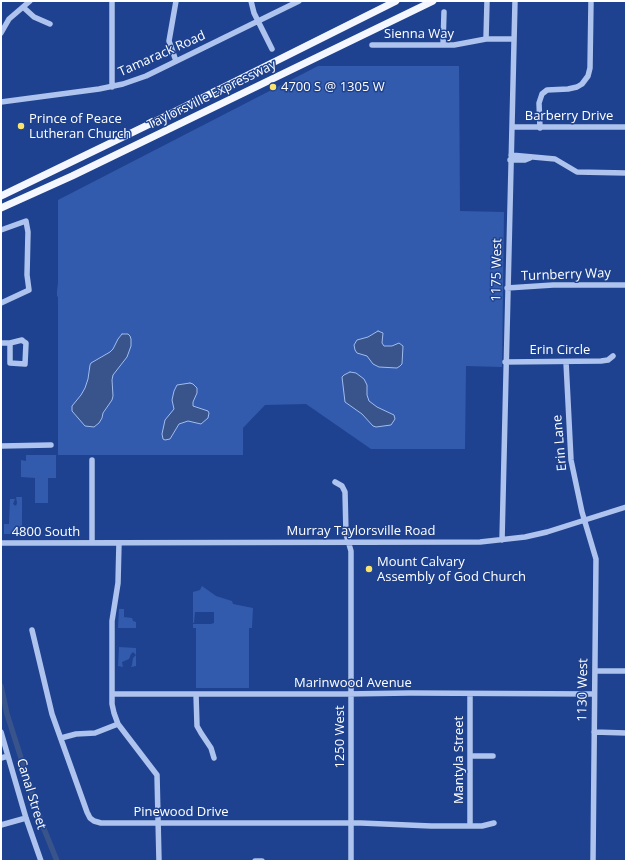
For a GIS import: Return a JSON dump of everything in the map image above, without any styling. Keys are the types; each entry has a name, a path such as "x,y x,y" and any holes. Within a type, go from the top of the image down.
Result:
{"main road":[{"name":"Taylorsville Expressway","path":"1,196 27,185 396,1"},
{"name":"Taylorsville Expressway","path":"1,208 100,163 432,1"}],"street":[{"path":"1,33 9,19 30,1"},
{"path":"112,1 112,87"},
{"path":"176,1 169,41 176,61"},
{"path":"251,1 254,13 272,49"},
{"name":"Tamarack Road","path":"1,102 112,87 146,76 299,1"},
{"path":"486,39 487,1"},
{"name":"1175 West","path":"502,540 514,1"},
{"path":"540,128 539,103 542,94 547,90 577,87 582,84 588,76 590,68 591,1"},
{"path":"24,7 34,17 50,24"},
{"path":"444,12 444,45"},
{"name":"Sienna Way","path":"372,45 444,45 460,44 486,39 514,39"},
{"name":"Barberry Drive","path":"512,127 626,127"},
{"path":"510,158 525,156 530,158 556,159 577,172 626,172"},
{"path":"1,230 26,221 28,232 27,275 29,290 1,303"},
{"name":"Turnberry Way","path":"507,288 553,285 626,285"},
{"path":"1,343 10,343 22,340 26,343 25,364 10,364 10,343"},
{"name":"Erin Circle","path":"505,362 601,361 608,360 613,356"},
{"name":"Erin Lane","path":"566,362 571,460 584,521"},
{"path":"1,446 52,445"},
{"path":"92,460 92,543"},
{"name":"1250 West","path":"335,482 342,486 345,492 346,534 351,551 351,861"},
{"name":"Murray Taylorsville Road","path":"92,543 480,542 502,540 548,532 626,507"},
{"name":"1130 West","path":"584,521 596,559 593,861"},
{"name":"4800 South","path":"1,543 92,543"},
{"path":"119,543 118,583 112,621 113,709 118,724 157,774 159,861"},
{"name":"Pinewood Drive","path":"32,630 51,711 87,812 92,819 104,823 351,823 431,826 484,826 494,823"},
{"path":"595,671 626,672"},
{"name":"Marinwood Avenue","path":"112,694 594,694"},
{"path":"196,694 198,726 201,734 211,748 214,758"},
{"name":"Mantyla Street","path":"470,694 470,826"},
{"path":"61,738 100,732 118,724"},
{"name":"Canal Street","path":"1,732 40,861"},
{"path":"594,732 626,733"},
{"path":"1,758 8,756"},
{"path":"470,756 494,756"},
{"path":"1,825 26,818"},
{"path":"255,861 262,861"}],"shaded area":[{"path":"318,66 459,66 460,211 504,212 502,367 466,366 465,449 371,449 306,404 265,405 243,428 243,455 58,455 58,200"},
{"path":"378,331 383,333 382,343 384,346 392,346 399,343 403,346 402,364 397,368 379,367 373,364 367,356 357,353 355,350 354,345 357,340 368,337"},
{"path":"122,334 128,334 130,336 131,346 127,357 113,375 112,400 103,413 99,423 94,427 85,426 72,411 72,406 85,388 91,363 110,352"},
{"path":"350,372 356,373 364,379 367,385 367,395 369,401 377,407 394,415 395,419 391,425 373,426 362,414 345,402 342,377"},
{"path":"190,383 197,388 193,406 208,411 208,418 201,424 188,421 179,424 170,439 165,440 163,439 162,434 165,420 174,409 172,400 174,391 177,385"},
{"path":"26,455 56,455 56,478 48,478 48,503 35,503 35,478 21,477 21,460 26,461"},
{"path":"16,497 22,497 22,534 4,534 4,524 9,524 10,499 15,499 13,504 16,506"},
{"path":"202,586 216,596 232,601 233,604 253,608 252,628 249,628 249,688 196,688 196,628 193,628 193,624 214,623 214,612 195,612 193,623 193,592 200,590"},
{"path":"119,609 124,609 124,617 132,618 133,621 136,622 136,628 118,628"},
{"path":"119,647 136,648 136,655 133,652 129,659 122,662 123,667 118,666"},
{"path":"136,655 136,666 131,667 133,658"}],"waterway":[{"path":"1,686 7,714 42,824 57,861"}],"place":[{"name":"4700 S @ 1305 W","path":"273,87"},
{"name":"Prince of Peace Lutheran Church","path":"21,126"},
{"name":"Mount Calvary Assembly of God Church","path":"369,569"}]}
